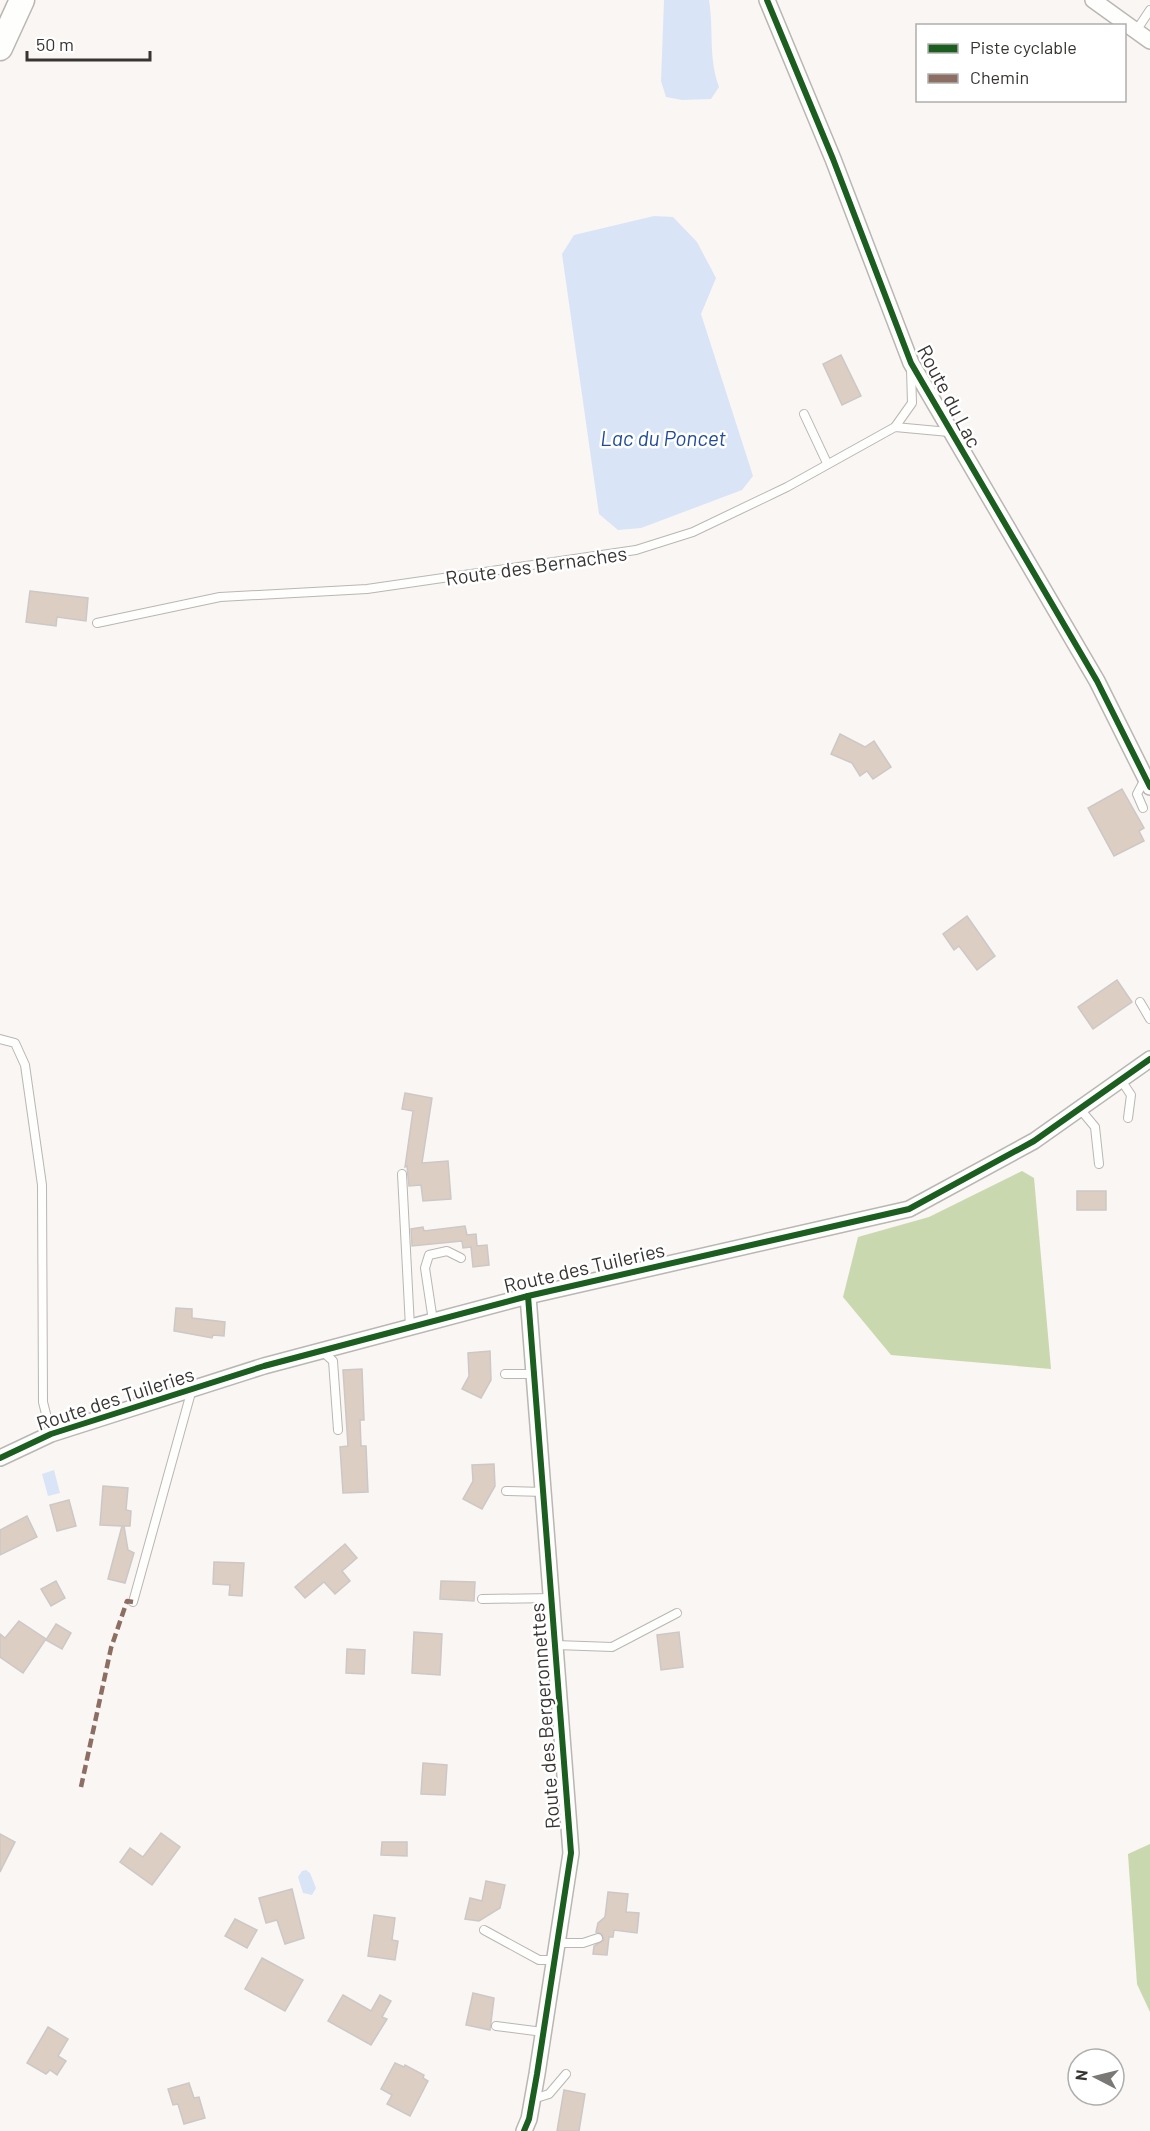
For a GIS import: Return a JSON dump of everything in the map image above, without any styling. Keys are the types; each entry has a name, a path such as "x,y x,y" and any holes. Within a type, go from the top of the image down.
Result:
{"main road":[{"path":"0,48 22,0"}],"street":[{"name":"Route du Lac","path":"767,0 833,159 911,363 949,432 1097,681 1147,775"},
{"path":"1093,0 1150,41"},
{"name":"Route des Tuileries","path":"0,1458 51,1434 322,1351 528,1296 909,1209 1034,1142 1150,1059"},
{"name":"Route des Bergeronnettes","path":"524,2131 533,2098 570,1853 528,1296"}],"lane":[{"path":"1136,31 1150,10"},
{"path":"895,426 912,403 911,363"},
{"path":"804,414 827,463"},
{"path":"895,426 949,432"},
{"name":"Route des Bernaches","path":"97,623 220,597 367,589 636,550 693,532 787,487 895,426"},
{"path":"1143,808 1137,794 1147,775"},
{"path":"1140,1002 1150,1018"},
{"path":"0,1039 15,1043 25,1065 42,1185 43,1402 51,1434"},
{"path":"1121,1080 1131,1095 1128,1118"},
{"path":"1080,1108 1095,1127 1099,1164"},
{"path":"402,1174 410,1327"},
{"path":"433,1321 425,1268 429,1255 447,1251 461,1258"},
{"path":"322,1351 333,1361 338,1430"},
{"path":"505,1374 534,1374"},
{"path":"133,1602 192,1389"},
{"path":"506,1491 544,1492"},
{"path":"482,1599 552,1598"},
{"path":"556,1645 612,1647 677,1613"},
{"path":"484,1929 538,1960 555,1960"},
{"path":"558,1943 584,1943 598,1938"},
{"path":"495,2026 543,2032"},
{"path":"533,2098 549,2094 566,2074"}],"green space":[{"path":"1022,1171 1034,1178 1051,1369 891,1355 843,1297 858,1237 929,1217"},
{"path":"1150,1844 1150,2012 1137,1984 1128,1854"}],"water":[{"path":"664,0 709,0 712,54 719,87 711,99 682,100 666,97 661,81"},
{"name":"Lac du Poncet","path":"654,216 673,217 697,242 716,278 701,314 753,476 742,490 641,528 618,530 599,514 562,254 574,235"},
{"path":"54,1470 60,1493 48,1496 42,1474"},
{"path":"306,1870 310,1873 316,1888 312,1895 303,1893 298,1877 302,1871"}],"building":[{"path":"841,355 861,396 842,405 823,364"},
{"path":"30,591 88,598 86,621 57,617 56,626 26,622"},
{"path":"840,734 865,747 874,741 891,767 873,779 867,771 860,776 852,763 831,754"},
{"path":"1122,789 1144,828 1139,831 1144,841 1114,856 1088,808"},
{"path":"967,916 995,956 977,970 959,946 954,950 943,934"},
{"path":"1117,980 1132,1002 1093,1029 1078,1007"},
{"path":"405,1093 432,1098 422,1163 448,1161 451,1199 423,1201 421,1185 409,1186 407,1166 405,1167 413,1111 402,1109"},
{"path":"1077,1191 1106,1191 1106,1210 1077,1210"},
{"path":"465,1226 467,1235 476,1234 477,1246 487,1245 489,1265 473,1267 471,1247 463,1248 462,1241 412,1246 411,1229 423,1227 424,1231"},
{"path":"176,1308 192,1309 192,1318 225,1322 224,1336 213,1335 212,1338 174,1331"},
{"path":"490,1351 491,1380 481,1398 462,1389 469,1376 468,1353"},
{"path":"362,1369 364,1420 360,1420 361,1446 366,1446 368,1492 343,1493 340,1447 348,1446 343,1370"},
{"path":"494,1464 495,1486 482,1509 463,1499 473,1481 472,1465"},
{"path":"103,1486 128,1488 126,1510 131,1511 130,1526 124,1526 128,1550 134,1553 125,1583 108,1579 122,1526 100,1525"},
{"path":"69,1500 76,1526 57,1531 50,1505"},
{"path":"27,1516 37,1537 0,1555 0,1530"},
{"path":"345,1544 357,1558 342,1571 350,1581 335,1594 324,1582 305,1598 295,1587"},
{"path":"214,1562 244,1563 242,1596 229,1595 230,1585 213,1584"},
{"path":"56,1581 65,1598 51,1606 41,1589"},
{"path":"441,1581 475,1582 474,1601 440,1599"},
{"path":"19,1621 46,1639 23,1673 0,1657 0,1634 5,1638"},
{"path":"56,1624 71,1633 62,1649 46,1640"},
{"path":"414,1632 442,1634 440,1675 412,1673"},
{"path":"679,1632 683,1667 661,1670 657,1635"},
{"path":"347,1649 365,1650 364,1674 346,1673"},
{"path":"423,1763 447,1765 445,1795 421,1794"},
{"path":"161,1833 180,1847 152,1885 120,1862 130,1848 143,1857"},
{"path":"0,1834 15,1842 0,1872"},
{"path":"382,1842 407,1842 407,1856 381,1855"},
{"path":"486,1881 505,1885 500,1908 479,1921 465,1919 470,1898 482,1901"},
{"path":"292,1889 304,1938 285,1944 277,1920 266,1923 259,1898"},
{"path":"608,1892 628,1894 626,1912 639,1913 637,1933 614,1930 613,1937 609,1937 607,1955 593,1954 594,1946 604,1940 602,1934 596,1932 598,1923 605,1917"},
{"path":"374,1915 395,1918 392,1940 398,1941 395,1960 368,1956"},
{"path":"235,1919 257,1930 247,1948 225,1936"},
{"path":"262,1958 303,1980 285,2011 245,1989"},
{"path":"473,1993 494,1998 490,2030 466,2025"},
{"path":"343,1995 371,2011 380,1995 391,2001 382,2017 387,2019 371,2045 328,2021"},
{"path":"48,2027 68,2039 58,2056 66,2061 57,2075 50,2070 46,2074 27,2063"},
{"path":"395,2063 404,2067 405,2065 424,2075 423,2078 428,2081 410,2116 387,2104 392,2095 381,2089"},
{"path":"189,2083 194,2098 199,2097 205,2118 184,2124 178,2104 173,2105 168,2089"},
{"path":"564,2090 585,2094 579,2131 557,2131"}],"marked path":[{"path":"81,1787 111,1648 127,1601 133,1602"}],"cycle path":[{"path":"767,0 833,159 911,363 1097,681 1150,787"},
{"path":"0,1458 51,1434 264,1366 528,1296 909,1209 1034,1141 1150,1059"},
{"path":"524,2131 529,2119 537,2074 571,1853 528,1296"}]}
